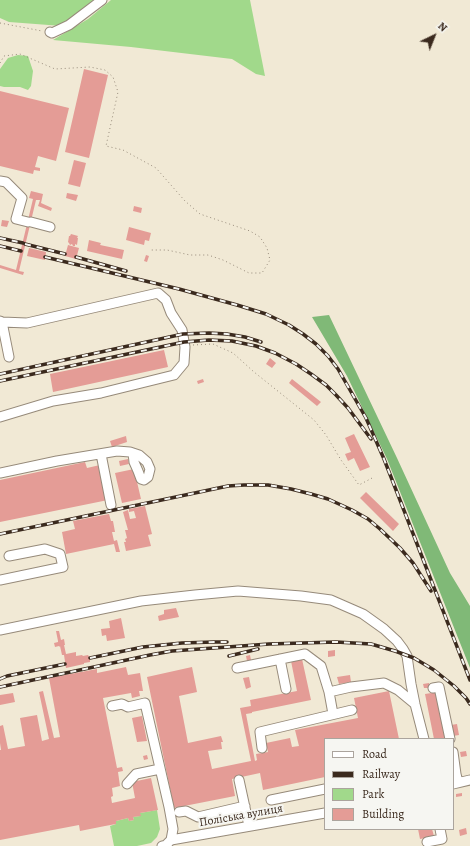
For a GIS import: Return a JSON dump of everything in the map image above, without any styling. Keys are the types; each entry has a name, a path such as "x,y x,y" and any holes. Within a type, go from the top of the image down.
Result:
{"street":[{"path":"50,32 52,33 69,25 102,0"},
{"path":"0,181 6,182 22,198 16,219 50,227"},
{"path":"0,417 53,401 101,393 174,375 184,363 185,346 182,330 171,313 166,300 158,293 27,323 1,321 9,357"},
{"path":"0,473 57,461 117,451 134,453"},
{"path":"101,454 111,505"},
{"path":"0,580 63,567 60,554 45,549 9,556"},
{"path":"0,630 141,601 238,591 331,600 363,614 384,629 400,645 407,656 415,704 424,738"},
{"path":"237,668 305,654 321,666 329,692 333,714"},
{"path":"280,659 286,689"},
{"path":"329,692 351,687 384,683 398,690 415,704"},
{"path":"433,688 439,687 450,738"},
{"path":"112,706 122,704 128,707 145,703 169,806 173,829 171,840"},
{"path":"262,748 260,732 352,710"},
{"path":"454,759 456,774 455,783 470,780"},
{"path":"127,784 136,774 160,769"},
{"path":"240,780 249,826"},
{"path":"271,800 324,789"},
{"path":"179,812 186,811 198,817 245,806"},
{"name":"Поліська вулиця","path":"162,846 166,845 171,840 324,813"},
{"path":"426,842 442,839 440,830"}],"path":[{"path":"0,23 50,32"},
{"path":"0,63 4,56 20,54 55,69 90,67 105,70 113,77 118,92 106,146 123,150 156,168 185,201 200,214 250,231 260,237 267,248 270,260 262,273 249,273 223,260 208,255 190,255 167,250 151,250"},
{"path":"185,346 213,344 232,354 314,420 326,435 341,460 359,485 374,477"}],"green space":[{"path":"0,0 96,0 62,26 9,22 0,18"},
{"path":"111,0 250,0 265,76 256,74 232,59 131,47 53,40 88,19"},
{"path":"18,55 28,56 33,71 31,86 28,90 20,87 0,86 0,69 8,58"},
{"path":"329,315 450,573 470,606 470,668 387,459 347,376 312,317"},
{"path":"157,810 160,829 157,837 151,843 137,846 114,846 110,826 116,824 116,821 128,818 129,821 134,820 133,817 140,816 140,813"}],"building":[{"path":"84,69 108,75 89,158 65,152"},
{"path":"0,91 69,108 56,161 38,156 35,167 40,168 40,171 34,170 33,174 0,166"},
{"path":"74,160 86,163 80,187 68,184"},
{"path":"31,191 43,194 41,203 52,208 51,211 38,206 40,200 36,200 19,271 24,272 23,275 0,268 0,265 16,270 33,199 29,198"},
{"path":"67,193 78,195 76,201 66,198"},
{"path":"134,206 142,208 141,213 133,211"},
{"path":"2,220 9,221 7,227 1,226"},
{"path":"129,227 151,233 149,241 145,240 144,245 126,240"},
{"path":"71,234 78,236 77,245 75,244 75,246 72,244 70,245 68,242"},
{"path":"89,240 101,243 100,245 124,250 122,259 87,251"},
{"path":"68,245 79,248 76,259 65,256"},
{"path":"29,248 46,252 45,260 27,256"},
{"path":"146,255 149,256 147,262 144,261"},
{"path":"164,350 168,367 53,392 50,374"},
{"path":"270,358 276,363 272,368 266,364"},
{"path":"203,379 204,382 198,384 197,381"},
{"path":"292,379 321,402 317,406 289,383"},
{"path":"354,434 370,467 360,471 354,458 348,461 345,454 351,452 345,438"},
{"path":"126,436 127,442 112,447 110,441"},
{"path":"128,459 129,464 120,466 119,461"},
{"path":"85,462 87,468 100,465 108,500 0,522 0,480"},
{"path":"134,469 141,499 122,503 115,473"},
{"path":"366,492 399,524 393,531 360,498"},
{"path":"145,506 152,534 148,535 151,546 126,551 124,542 126,542 125,539 127,538 125,530 128,530 123,512 128,510 130,519 136,518 134,511 129,512 129,509"},
{"path":"109,514 111,521 113,521 115,532 112,532 114,541 117,540 120,552 116,552 114,544 66,554 62,532 75,529 73,521"},
{"path":"176,608 179,617 159,621 158,616 164,614 164,610"},
{"path":"121,618 125,638 107,641 106,635 102,636 101,629 110,628 109,621"},
{"path":"56,631 59,631 61,640 64,639 66,654 76,652 76,656 88,655 90,662 66,668 64,655 62,655 60,646 55,647 54,643 58,642"},
{"path":"335,650 335,656 328,657 328,651"},
{"path":"250,655 251,660 247,661 246,656"},
{"path":"302,659 311,700 246,714 255,761 257,760 256,754 268,752 266,743 290,738 292,747 299,746 295,730 358,718 354,698 389,691 399,738 324,738 324,777 263,790 260,773 232,779 235,796 174,808 147,677 192,667 197,692 179,696 188,743 221,736 223,742 221,742 222,749 208,751 212,769 251,761 240,708 251,706 250,700 297,691 291,661"},
{"path":"126,667 128,675 140,673 143,691 139,691 140,696 132,698 131,693 103,698 117,768 122,767 123,771 118,772 120,786 112,788 112,803 135,798 132,782 151,778 158,810 140,813 141,816 133,817 134,820 129,821 128,818 116,821 116,824 80,831 79,825 0,840 0,726 3,725 8,749 25,746 20,718 37,715 42,741 49,739 39,692 43,691 54,738 60,737 49,678 97,669 97,673"},
{"path":"350,675 351,682 339,684 337,677"},
{"path":"249,677 251,687 246,689 243,678"},
{"path":"429,683 429,688 424,688 423,684"},
{"path":"438,692 447,738 434,738 425,694"},
{"path":"13,693 15,702 0,705 0,695"},
{"path":"142,716 147,741 137,742 132,718"},
{"path":"457,724 459,735 453,736 451,725"},
{"path":"466,751 467,756 461,757 460,752"},
{"path":"147,755 148,759 144,760 143,756"},
{"path":"462,793 462,796 456,797 456,794"},
{"path":"243,810 244,816 236,817 235,811"},
{"path":"466,828 467,834 460,836 459,830"},
{"path":"418,830 432,830 434,836 420,839"}],"railway":[{"path":"0,238 23,243"},
{"path":"25,244 65,254"},
{"path":"0,246 21,251"},
{"path":"45,257 179,289 266,314 289,325 316,344 338,369 366,418 384,459 470,680"},
{"path":"76,257 126,271"},
{"path":"0,374 183,334 227,334 245,337 261,342"},
{"path":"0,381 184,342 209,340 232,341 256,346 275,353 311,374 326,385 336,395 348,408 371,439"},
{"path":"0,534 228,486 268,485 291,489 328,499 368,519 400,548 413,563 431,591"},
{"path":"90,658 143,647 182,643 227,642"},
{"path":"0,687 172,651 269,644 336,642 371,644 414,658 434,670 454,686 470,704"},
{"path":"229,656 258,649"},
{"path":"0,679 7,676 65,664"}]}
